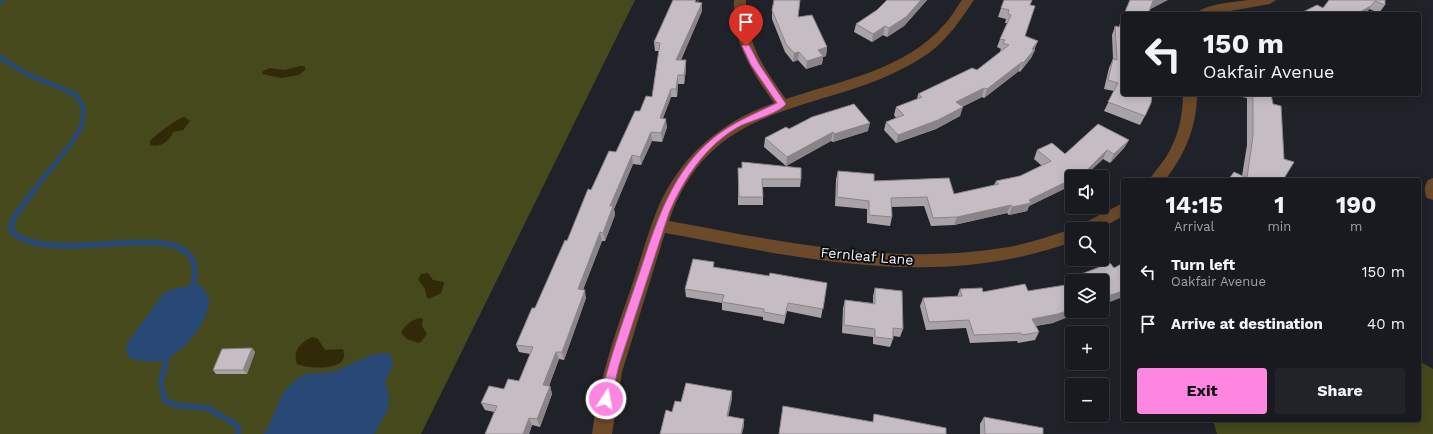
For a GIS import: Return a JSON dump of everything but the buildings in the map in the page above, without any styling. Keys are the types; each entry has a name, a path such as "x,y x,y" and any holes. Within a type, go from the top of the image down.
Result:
{"street":[{"path":"740,0 740,26 746,46 755,65 782,104"},
{"path":"602,434 606,399 613,365 660,226 676,188 703,152 738,124 782,104 861,80 905,61 927,48 949,29 968,0"},
{"path":"1207,12 1215,9 1270,0"},
{"path":"1159,178 1168,166 1182,141 1190,109 1190,96"},
{"path":"1433,184 1433,194"},
{"path":"1099,222 1121,210"},
{"name":"Fernleaf Lane","path":"660,226 826,254 902,261 955,261 1002,255 1065,237"}],"green space":[{"path":"0,0 635,0 421,434 0,434"},
{"path":"1421,362 1433,369 1433,434 1217,434 1214,422 1421,422"}],"sand":[{"path":"304,66 306,69 299,75 281,78 262,74 263,71 270,68 285,70"},
{"path":"185,117 190,121 183,130 173,132 169,139 161,145 150,145 150,141 156,135 172,123"},
{"path":"428,273 433,280 444,282 441,293 429,299 427,298 425,289 418,279 421,274"},
{"path":"421,318 423,319 422,326 427,334 421,342 418,343 407,339 401,333 403,330 412,321"},
{"path":"313,337 318,339 325,350 343,349 344,356 341,362 336,365 319,368 297,364 296,355 299,347 305,341"}],"water":[{"path":"199,284 209,296 209,306 196,334 181,350 162,361 141,361 128,357 126,348 128,342 164,293 173,289"},
{"path":"380,353 388,353 391,355 393,365 385,383 389,395 388,410 374,434 263,434 281,397 285,391 300,377 310,374 331,372 366,357"}],"waterway":[{"path":"0,57 27,74 75,94 84,107 82,125 71,144 33,191"},
{"path":"34,190 13,219 11,231 29,241 52,245 78,246 133,242 158,243 178,247 191,257 193,261 195,275 191,293"},
{"path":"168,352 161,383 165,401 180,406 208,408 238,426 238,434"}],"route":[{"path":"606,399 613,365 665,213 683,176 703,152 726,132 738,124 782,104 755,65 746,46"}]}
